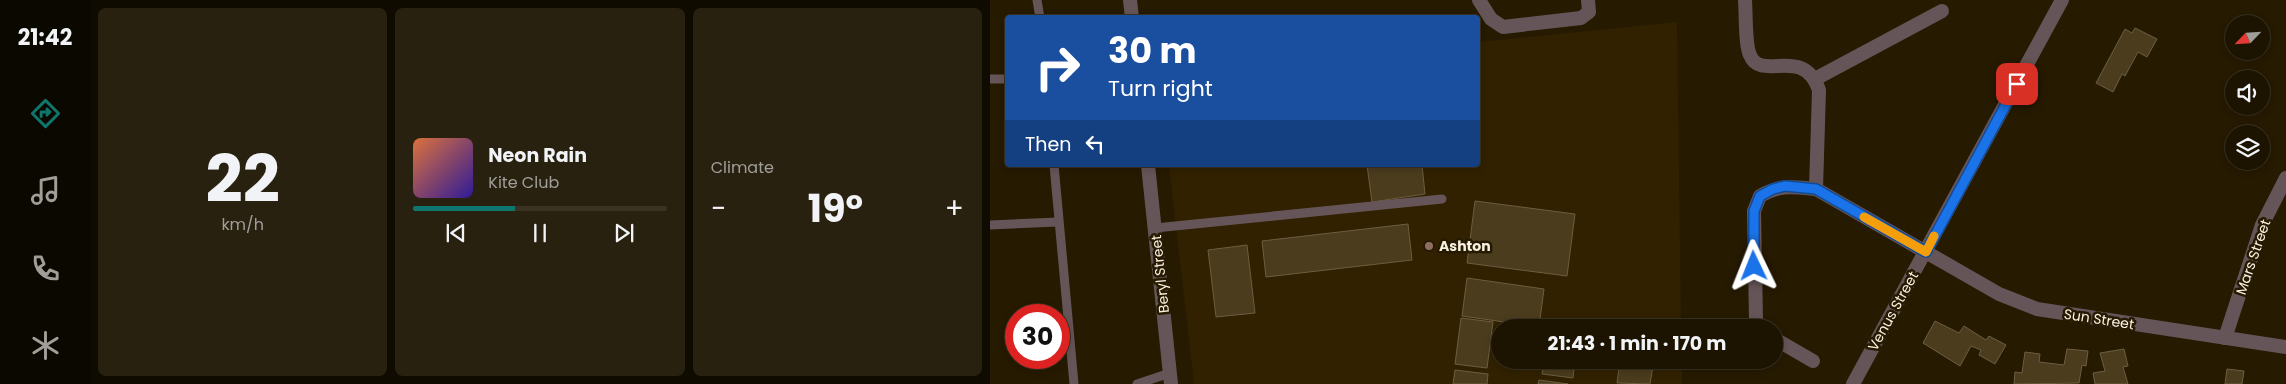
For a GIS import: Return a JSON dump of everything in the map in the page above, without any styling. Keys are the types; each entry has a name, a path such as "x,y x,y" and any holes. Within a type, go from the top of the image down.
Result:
{"street":[{"path":"1130,0 1132,15"},
{"path":"1479,0 1491,19 1503,27 1581,18 1589,12 1588,0"},
{"path":"1745,0 1749,54 1755,62 1764,66 1790,65 1805,68 1815,78 1819,90 1816,189 1785,186 1773,189 1760,196 1754,211 1756,319"},
{"name":"Venus Street","path":"1853,384 2062,0"},
{"path":"1815,78 1942,11"},
{"name":"Beryl Street","path":"1148,167 1171,378"},
{"name":"Mars Street","path":"2226,338 2262,225 2286,178"},
{"name":"Sun Street","path":"1816,189 1999,294 2037,309 2286,347"},
{"path":"1783,344 1813,361"}],"lane":[{"path":"1037,0 1040,15"},
{"path":"990,79 1005,79"},
{"path":"1054,167 1074,384"},
{"path":"1155,228 1442,199"},
{"path":"990,225 1058,222"},
{"path":"1137,384 1171,378"}],"shaded area":[{"name":"Ashton","path":"1677,22 1681,319 1491,319 1491,369 1682,369 1682,384 1194,384 1169,167 1480,167 1480,42"}],"building":[{"path":"2135,28 2157,39 2147,57 2138,52 2125,76 2122,74 2113,92 2096,83 2125,29 2132,33"},
{"path":"1367,167 1422,167 1425,194 1372,202"},
{"path":"1475,201 1575,214 1567,276 1467,263"},
{"path":"1408,224 1412,260 1266,277 1262,241"},
{"path":"1247,245 1255,313 1216,317 1208,250"},
{"path":"1467,278 1544,289 1540,319 1491,320 1462,316"},
{"path":"1461,318 1491,322 1487,368 1455,364"},
{"path":"1935,321 1959,333 1964,326 1986,340 1989,336 2006,345 1995,364 1979,355 1981,350 1971,346 1960,366 1923,343"},
{"path":"2067,349 2088,351 2086,366 2082,365 2079,383 2014,384 2015,372 2022,373 2025,352 2040,354 2039,362 2064,365"},
{"path":"2124,349 2128,366 2123,367 2128,384 2095,384 2093,373 2105,371 2100,353"},
{"path":"1543,369 1574,369 1573,378 1542,374"},
{"path":"1619,369 1652,369 1650,384 1617,383"},
{"path":"2227,369 2244,371 2242,384 2225,384"},
{"path":"1455,370 1488,374 1487,384 1453,384"},
{"path":"1539,380 1568,384 1538,384"}],"slow traffic":[{"path":"1864,217 1926,252 1934,236"}],"place":[{"name":"Ashton","path":"1429,246"}],"route":[{"path":"1754,266 1754,211 1760,196 1773,189 1785,186 1816,189 1926,252 2017,84"}]}
